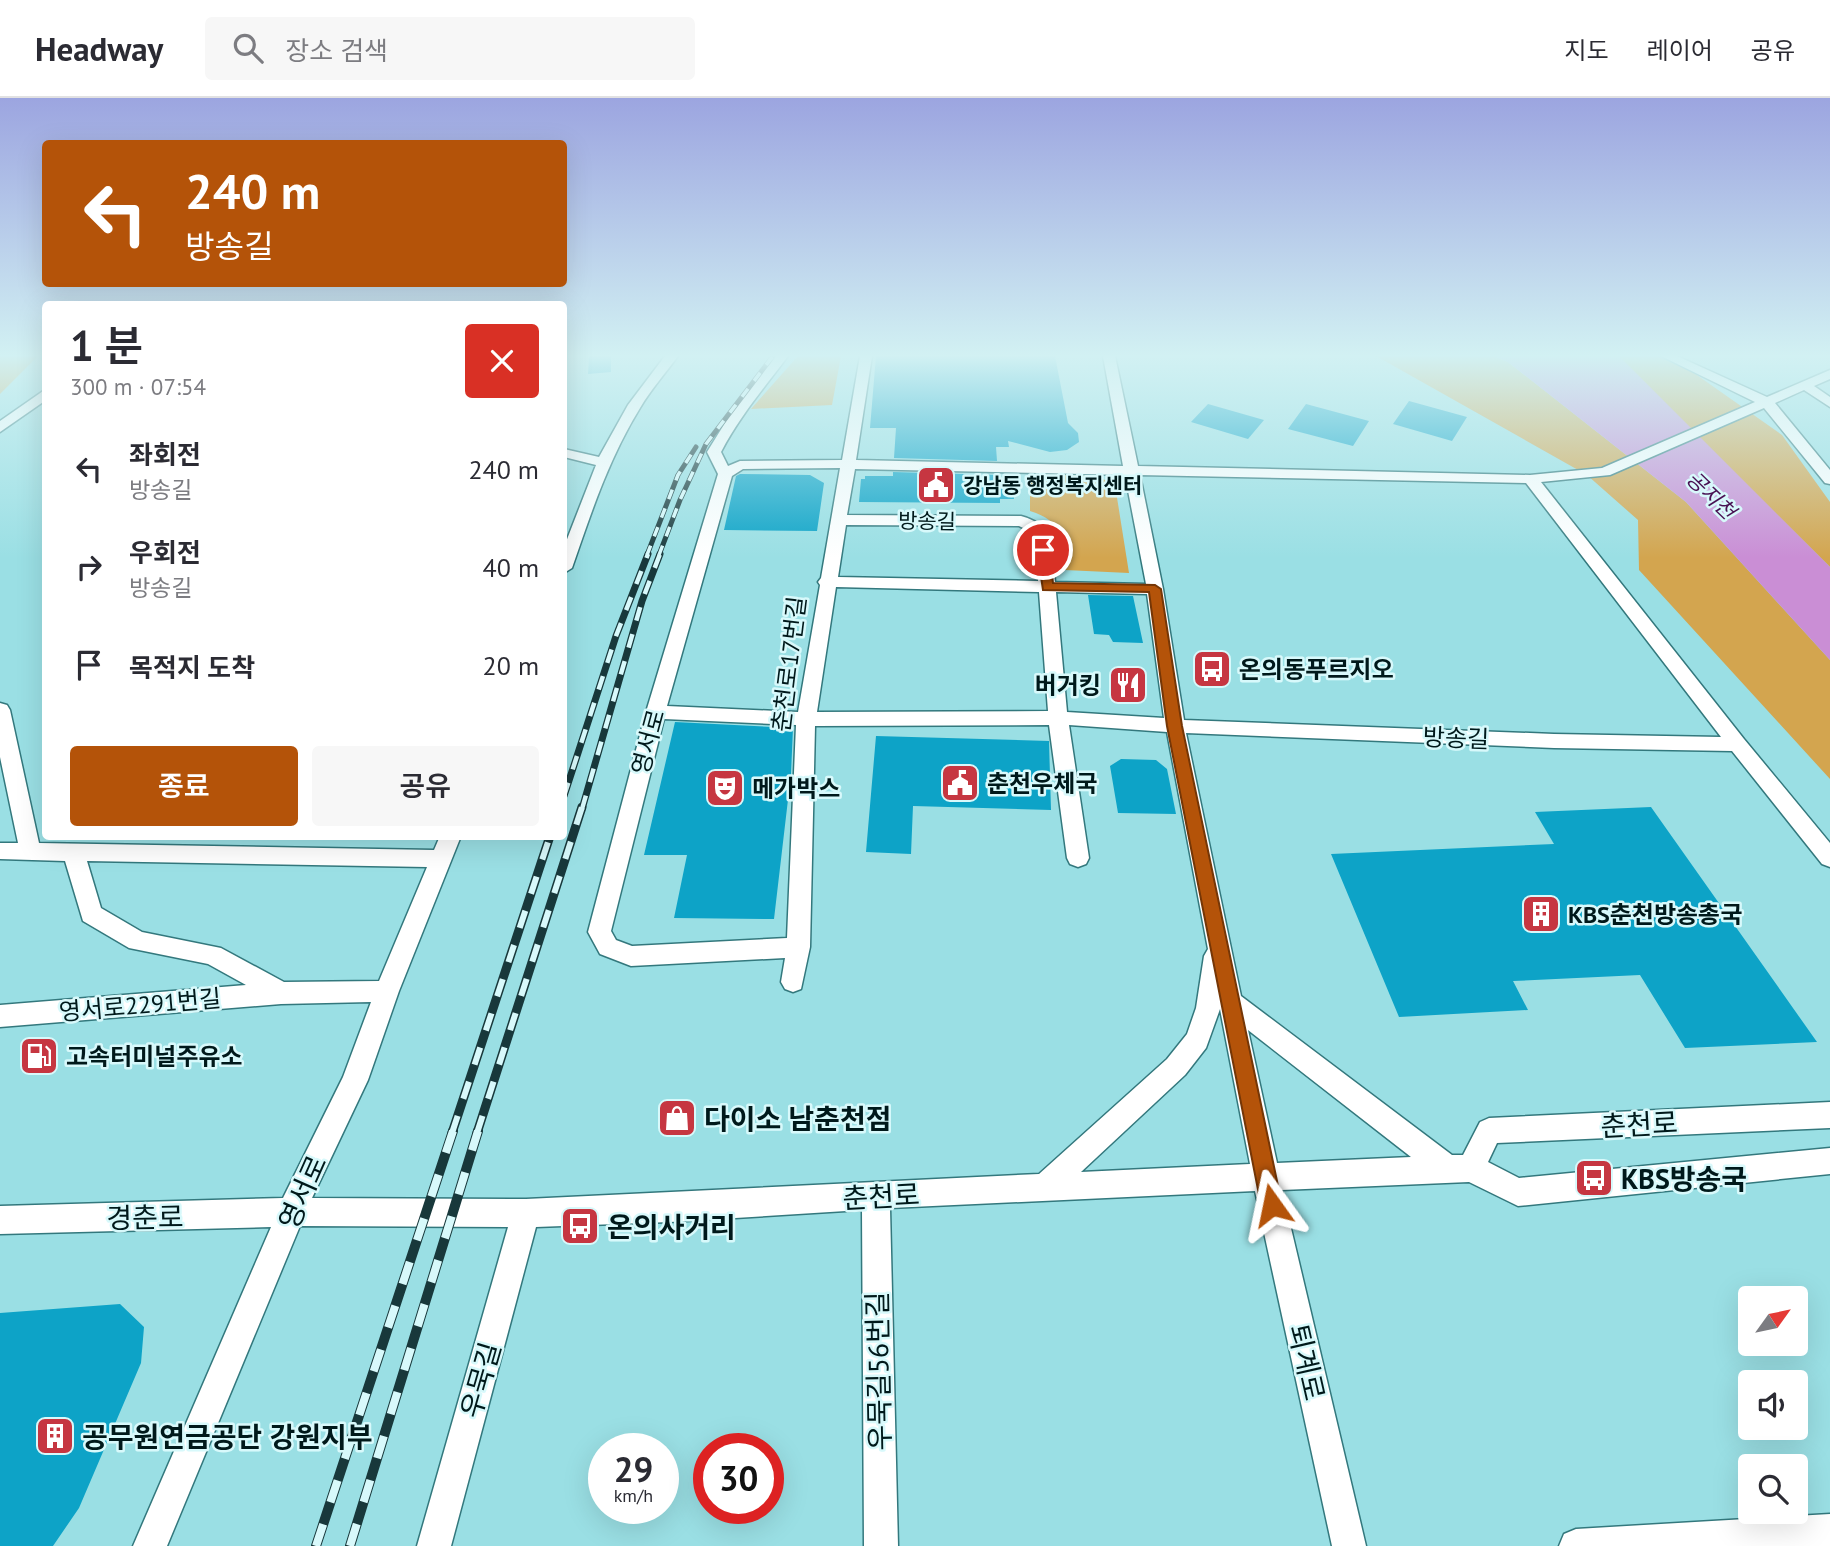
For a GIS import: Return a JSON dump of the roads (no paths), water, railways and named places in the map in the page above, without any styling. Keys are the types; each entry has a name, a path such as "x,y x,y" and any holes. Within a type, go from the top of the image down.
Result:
{"street":[{"path":"567,560 602,462 623,424"},
{"name":"영서로","path":"731,424 714,452 725,474 656,712 599,932 608,947 631,956 798,947"},
{"name":"춘천로17번길","path":"793,982 798,947 806,719 826,582 855,424"},
{"path":"1123,424 1155,589 1175,726 1266,1178"},
{"path":"725,474 740,465 848,464 1530,479 1605,472 1719,424"},
{"path":"1784,424 1830,480"},
{"path":"567,454 602,462"},
{"path":"1530,479 1737,744 1830,858"},
{"name":"방송길","path":"838,520 1021,522 1035,527 1043,537 1058,718 1078,859"},
{"path":"826,582 1155,589"},
{"path":"0,710 30,851"},
{"name":"방송길","path":"656,712 806,719 1058,718 1175,726 1555,741 1737,744"},
{"path":"0,851 74,853 446,848"},
{"name":"영서로","path":"150,1546 261,1289 291,1212 355,1080 387,991 446,848"},
{"name":"영서로2291번길","path":"74,853 91,914 137,941 213,955 281,993"},
{"path":"1043,1189 1176,1067 1197,1040 1208,1008 1218,944"},
{"name":"영서로2291번길","path":"0,1016 281,993 387,991"},
{"path":"1230,1001 1277,1040 1459,1168"},
{"name":"춘천로","path":"1459,1168 1489,1132 1830,1115"},
{"name":"춘천로","path":"291,1212 526,1213 670,1208 876,1195 1459,1168 1518,1192 1830,1161"},
{"name":"퇴계로","path":"1266,1178 1349,1546"},
{"name":"우묵길56번길","path":"876,1195 881,1546"},
{"name":"경춘로","path":"0,1220 291,1212"},
{"name":"우묵길","path":"434,1546 526,1213"},
{"path":"1576,1546 1793,1539 1830,1531"}],"water":[{"name":"공지천","path":"1586,424 1687,424 1830,567 1830,660 1686,502"}],"railway":[{"path":"659,555 680,500 706,444 722,424"},
{"path":"647,555 678,475 696,447"},
{"path":"567,787 616,636 648,554"},
{"path":"582,809 642,601 660,554"},
{"path":"477,1133 582,807"},
{"path":"452,1133 549,840"},
{"path":"316,1546 453,1131"},
{"path":"350,1546 478,1131"}],"place":[{"name":"강남동 행정복지센터","path":"936,485"},
{"name":"온의동푸르지오","path":"1212,669"},
{"name":"버거킹","path":"1128,685"},
{"name":"춘천우체국","path":"960,783"},
{"name":"메가박스","path":"725,788"},
{"name":"KBS춘천방송총국","path":"1541,914"},
{"name":"고속터미널주유소","path":"39,1056"},
{"name":"다이소 남춘천점","path":"677,1118"},
{"name":"KBS방송국","path":"1594,1178"},
{"name":"온의사거리","path":"580,1226"},
{"name":"공무원연금공단 강원지부","path":"55,1436"}]}
